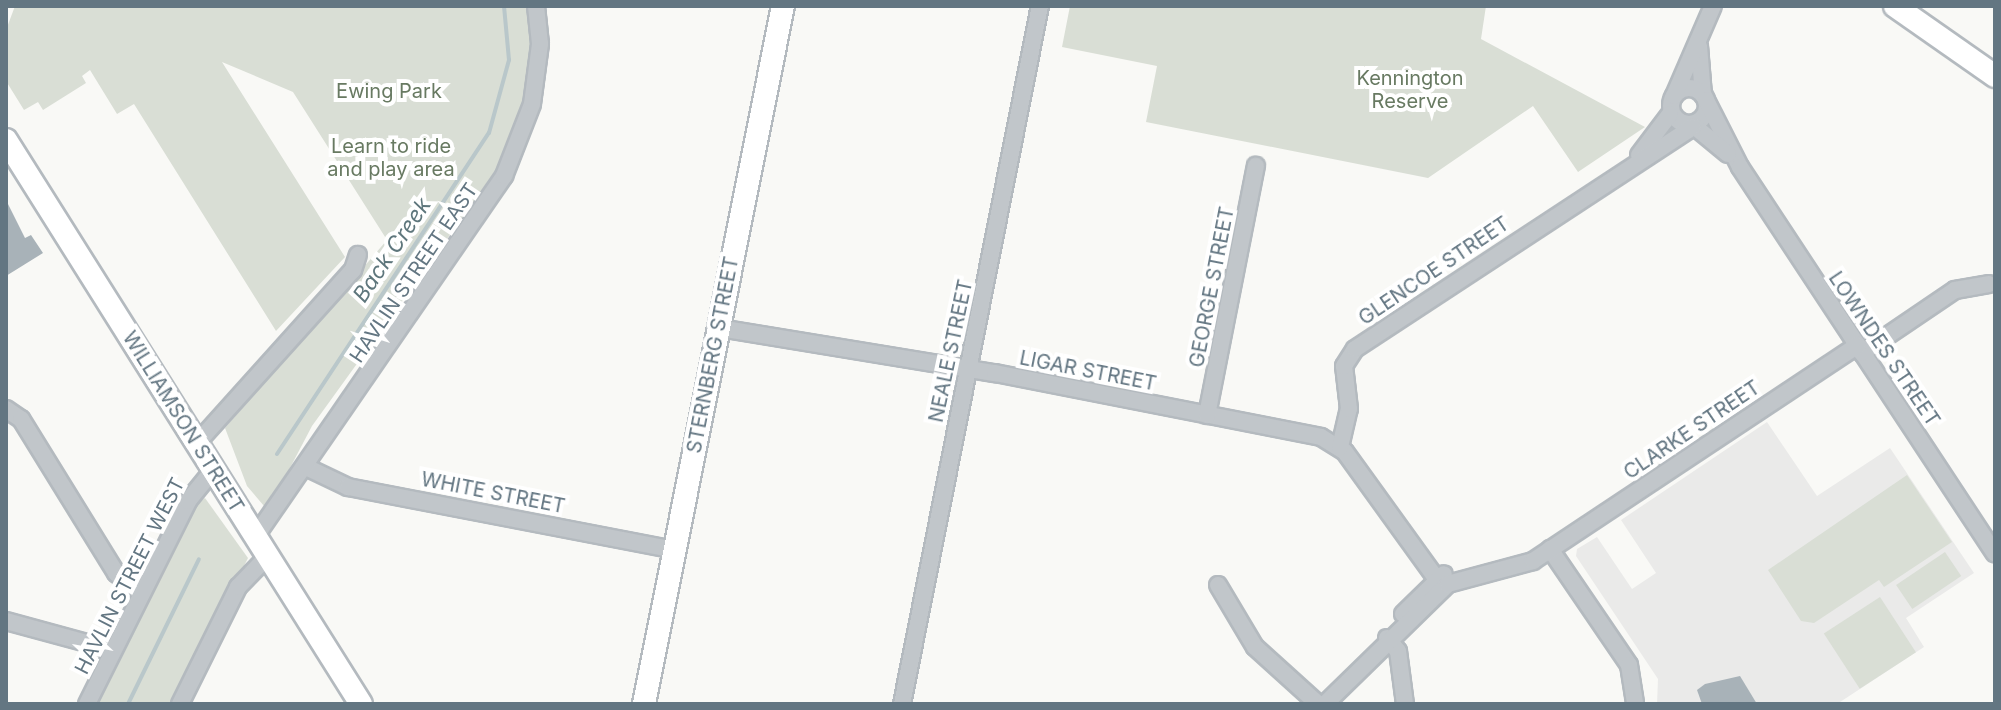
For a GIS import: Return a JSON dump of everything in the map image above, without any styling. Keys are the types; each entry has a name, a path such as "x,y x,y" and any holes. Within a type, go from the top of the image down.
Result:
{"street":[{"name":"HAVLIN STREET EAST","path":"255,537 306,467 515,155 536,84 536,6"},
{"name":"STERNBERG STREET","path":"644,704 783,6"},
{"name":"NEALE STREET","path":"902,704 1040,6"},
{"name":"GLENCOE STREET","path":"1623,169 1659,135 1713,6"},
{"path":"1895,6 1995,76"},
{"name":"GLENCOE STREET","path":"1699,41 1704,98"},
{"path":"1672,105 1687,88 1704,98 1693,126"},
{"name":"LOWNDES STREET","path":"1704,98 1740,167 1995,553"},
{"name":"LOWNDES STREET","path":"1672,105 1740,167"},
{"name":"GLENCOE STREET","path":"1340,447 1349,409 1344,366 1355,349 1623,169 1693,126"},
{"name":"WILLIAMSON STREET","path":"6,140 361,704"},
{"name":"GEORGE STREET","path":"1207,415 1256,166"},
{"path":"197,443 353,270 358,255"},
{"name":"CLARKE STREET","path":"1437,587 1550,549 1955,290 1988,284"},
{"name":"LIGAR STREET","path":"719,328 969,369 1321,437 1340,447"},
{"path":"6,409 21,419 116,573 141,593"},
{"path":"1325,704 1437,587 1340,447"},
{"name":"WHITE STREET","path":"306,467 348,487 675,550"},
{"name":"HAVLIN STREET WEST","path":"87,704 194,490 213,470"},
{"path":"1550,549 1629,665 1635,704"},
{"path":"180,704 238,587 268,556"},
{"path":"1218,585 1255,647 1318,704"},
{"path":"6,621 113,650"},
{"path":"1387,638 1398,651 1405,704"}],"shaded area":[{"path":"1767,422 1817,496 1890,448 1974,573 1906,618 1924,647 1837,704 1657,704 1658,679 1576,556 1577,549 1597,537 1632,589 1656,573 1621,520"}],"green space":[{"path":"15,6 532,6 530,104 504,160 312,426 271,504 264,506 247,486 225,428 387,240 293,92 222,62 345,257 276,331 134,104 117,114 90,70 82,76 86,83 43,110 38,102 24,110 6,81 6,30"},
{"name":"Kennington Reserve","path":"1070,6 1486,6 1481,39 1645,127 1578,172 1533,106 1428,178 1146,122 1157,66 1062,47"},
{"path":"1907,475 1952,542 1884,587 1879,580 1814,623 1801,621 1768,570"},
{"path":"205,498 248,558 175,704 94,704 192,507"},
{"path":"1945,552 1961,576 1912,609 1896,585"},
{"path":"1880,597 1916,652 1860,689 1824,633"}],"building":[{"path":"6,200 25,238 31,235 43,253 6,276"},
{"path":"1740,676 1757,704 1702,704 1697,690 1705,684"}],"waterway":[{"name":"Back Creek","path":"277,454 489,133 509,60 504,6"},
{"name":"Back Creek","path":"128,704 199,559"}],"park label":[{"name":"Ewing Park","path":"389,91"},
{"name":"Learn to ride and play area","path":"391,158"}]}
